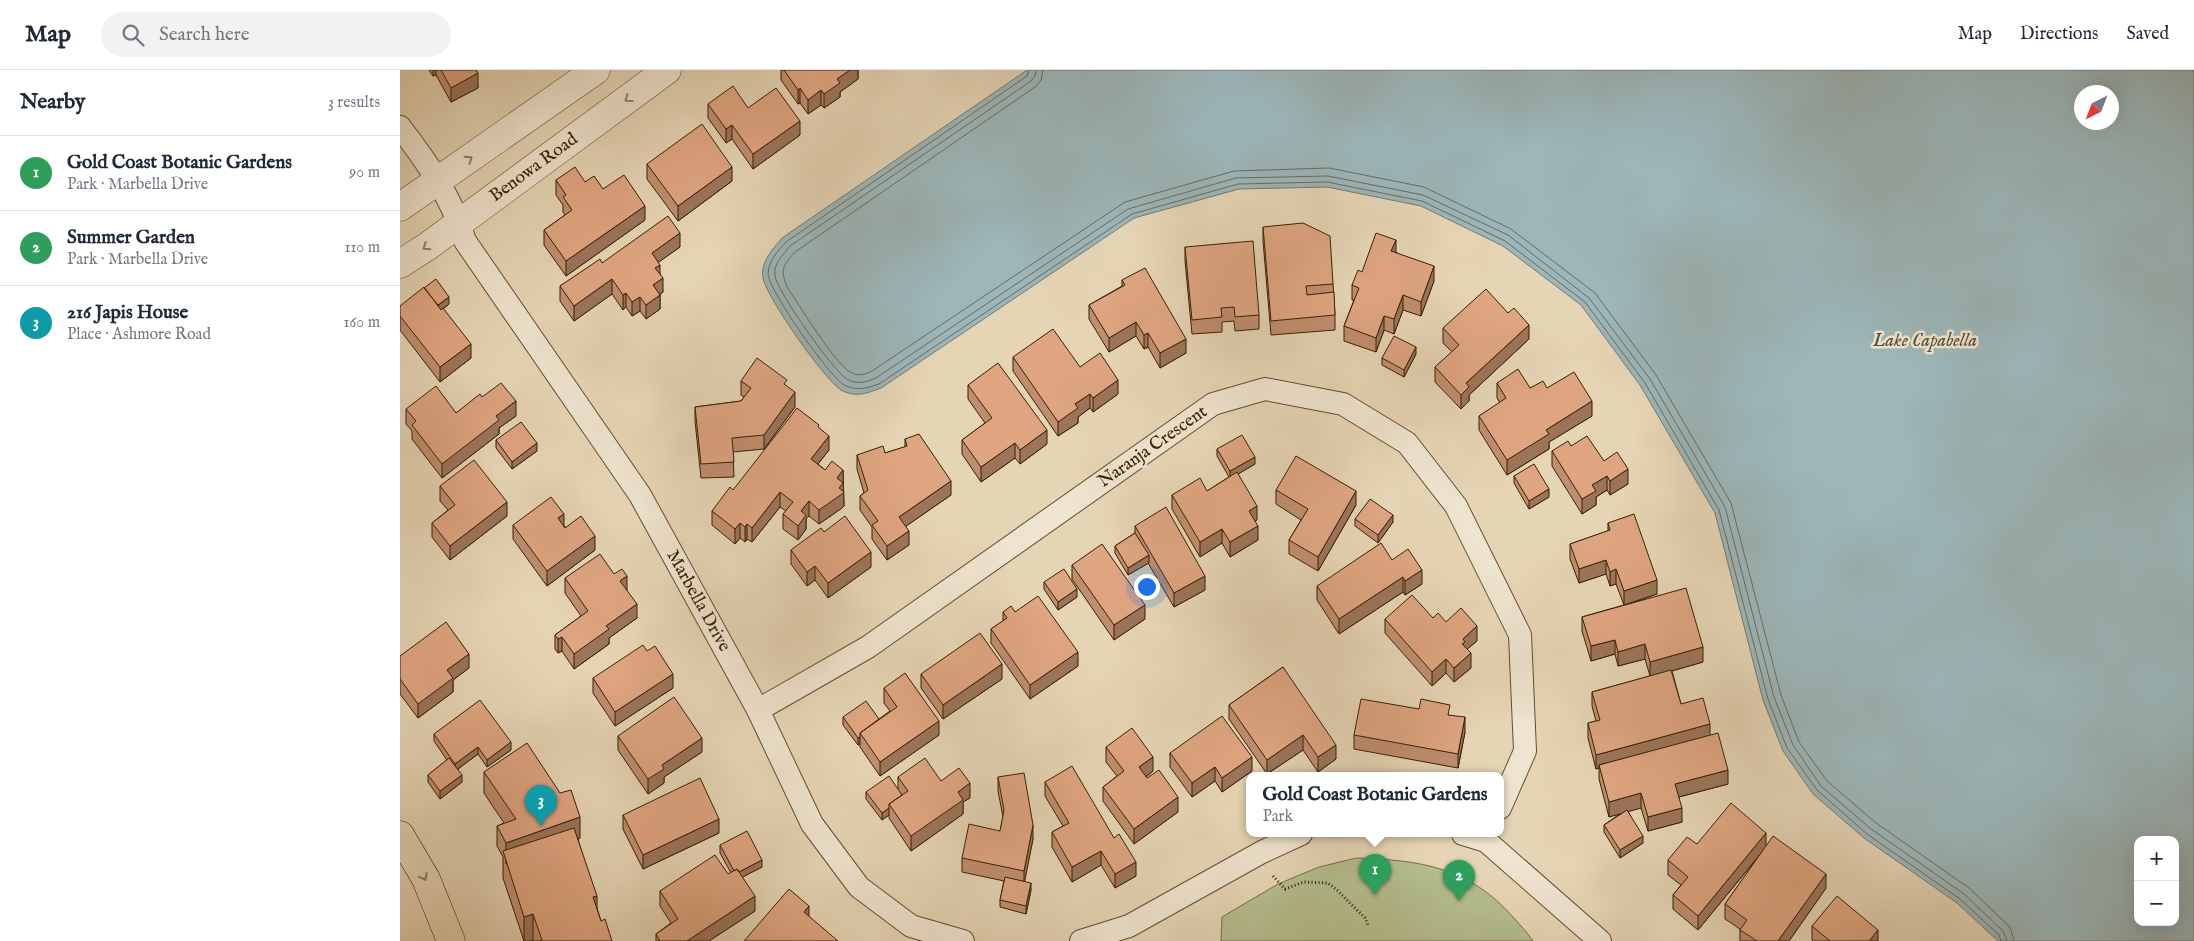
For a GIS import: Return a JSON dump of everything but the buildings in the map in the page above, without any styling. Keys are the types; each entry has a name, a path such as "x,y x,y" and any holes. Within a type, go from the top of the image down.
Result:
{"main road":[{"path":"400,835 426,879 450,941"}],"street":[{"path":"400,207 596,70"},
{"name":"Benowa Road","path":"400,264 459,223 667,70"},
{"name":"Marbella Drive","path":"400,127 438,180 459,223 465,241 640,495 758,710 812,824 859,887 908,933 964,941"},
{"name":"Naranja Crescent","path":"758,710 868,647 1213,404 1265,389 1343,404 1407,443 1456,506 1520,635 1526,750 1504,799"},
{"path":"1081,941 1130,926 1262,852 1294,837"},
{"path":"1487,838 1600,941"}],"path":[{"path":"1272,876 1285,889 1304,882 1328,883 1365,918 1368,925"}],"green space":[{"path":"1356,858 1422,864 1461,877 1479,887 1496,900 1533,941 1221,941 1222,917 1278,884 1319,867"}],"water":[{"name":"Lake Capabella","path":"1027,70 2194,70 2194,941 1998,941 1957,903 1864,838 1813,794 1783,751 1763,700 1715,513 1640,385 1581,305 1503,246 1421,206 1327,187 1239,189 1134,218 881,388 856,394 841,390 822,371 774,302 763,278 763,267 782,238"}],"place":[{"name":"216 Japis House","path":"541,826"},
{"name":"Gold Coast Botanic Gardens","path":"1375,895"},
{"name":"Summer Garden","path":"1459,901"}]}
